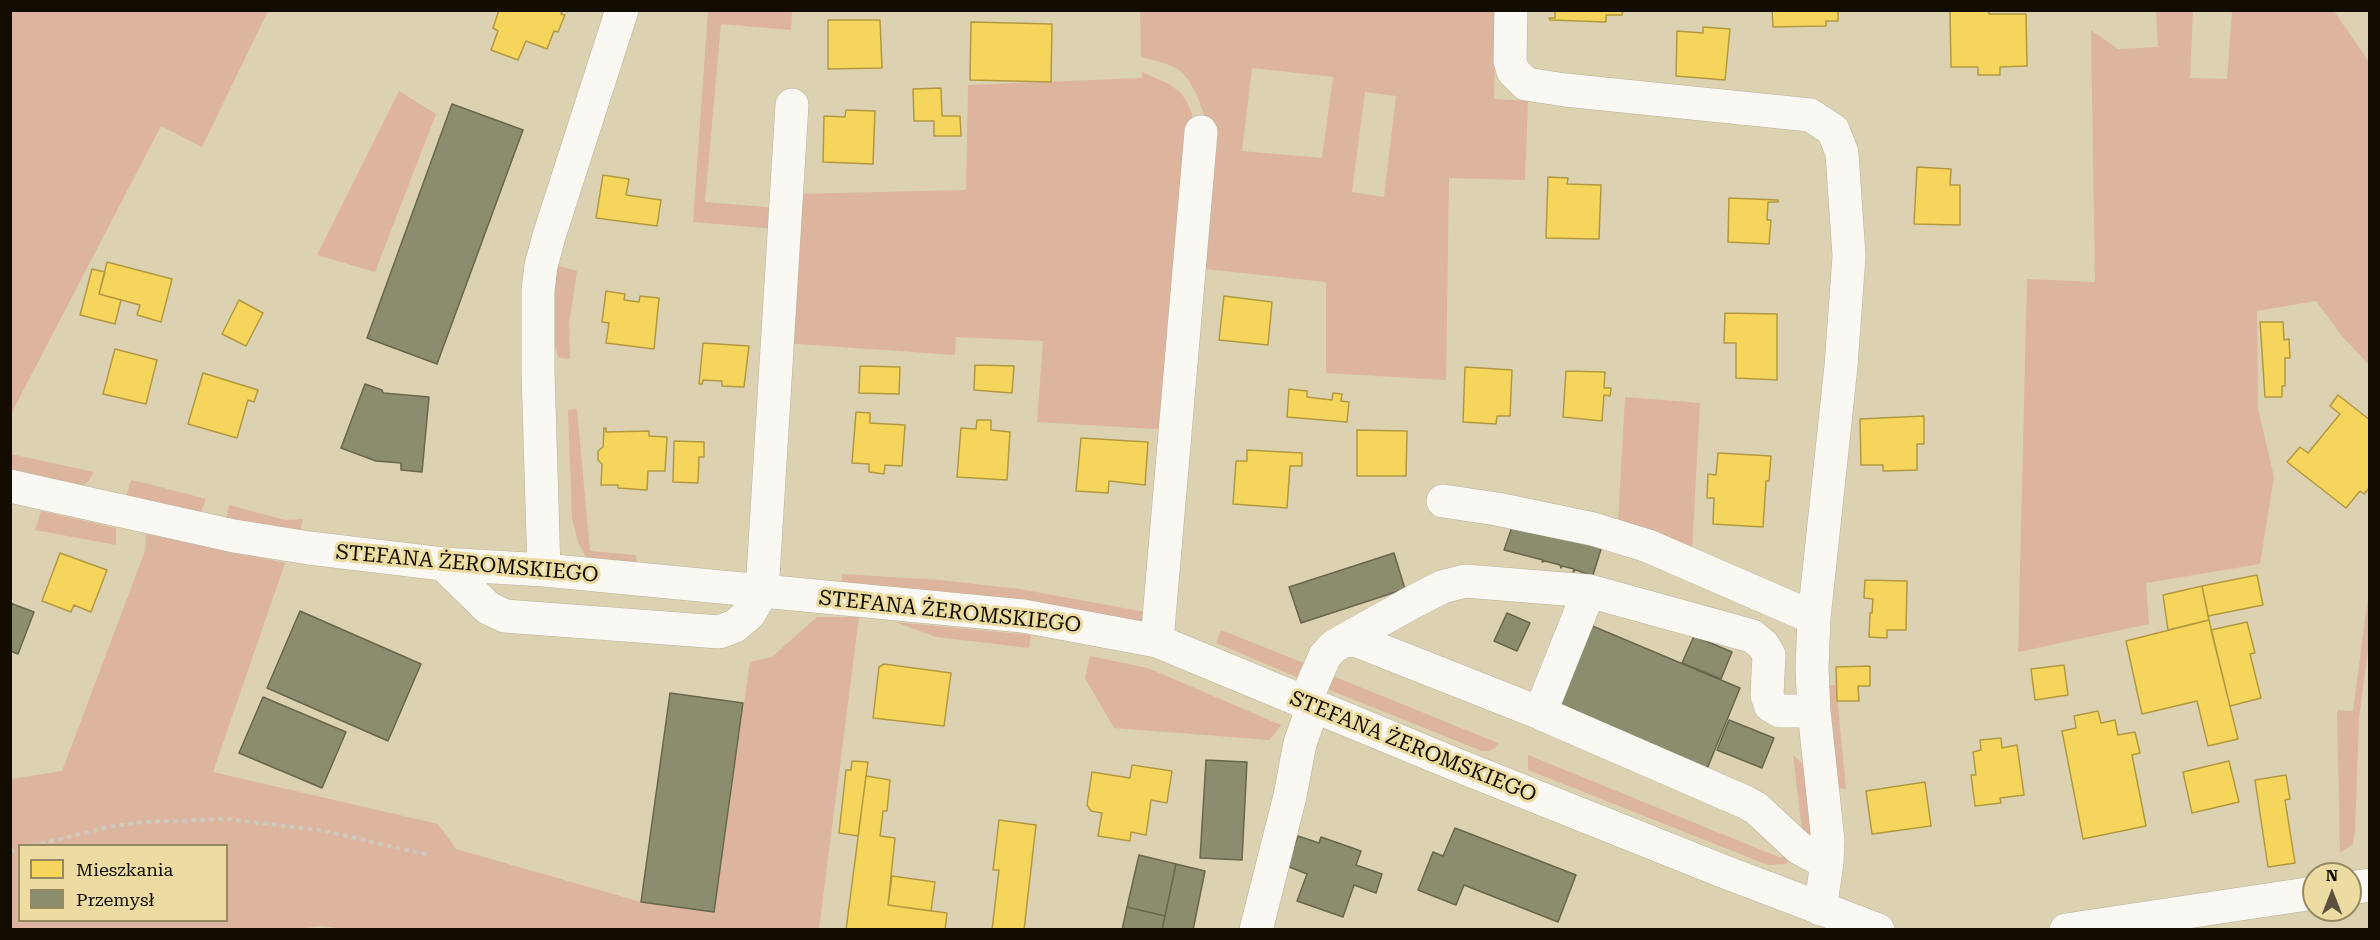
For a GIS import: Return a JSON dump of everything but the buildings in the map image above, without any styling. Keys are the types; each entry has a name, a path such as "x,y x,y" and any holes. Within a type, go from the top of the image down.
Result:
{"street":[{"path":"544,570 537,371 538,290 541,266 622,10"},
{"path":"1510,10 1510,61 1513,71 1526,84 1555,89 1810,115 1833,130 1842,153 1849,256 1841,366 1814,618 1812,668 1814,711 1828,841 1820,909"},
{"path":"443,564 488,608 505,616 719,632 735,626 749,614 762,592 792,105"},
{"path":"1157,641 1201,132"},
{"name":"STEFANA ŻEROMSKIEGO","path":"10,486 234,536 309,548 443,564 544,570 1023,616 1157,641 1309,706 1878,930"},
{"path":"1443,501 1497,509 1593,529 1648,546 1814,618"},
{"path":"1256,930 1290,796 1309,706 1325,656 1343,641 1442,588 1465,581 1589,591 1752,636 1763,645 1769,655 1767,695 1770,705 1780,711 1814,711"},
{"path":"1540,714 1589,591"},
{"path":"1343,641 1355,640 1365,643 1540,714 1745,802 1756,808 1799,848 1827,863"},
{"path":"2066,930 2302,895"}],"path":[{"path":"40,844 108,827 143,822 227,819 320,830 429,855"}],"shaded area":[{"path":"10,11 268,11 202,147 161,126 11,414"},
{"path":"708,11 792,11 791,30 721,24 705,202 778,208 776,229 693,222"},
{"path":"1140,11 1496,11 1494,99 1528,101 1525,180 1449,178 1446,380 1326,373 1326,282 1196,268 1206,120 1196,93 1178,69 1141,57","holes":["1252,68 1333,77 1322,158 1242,151","1365,92 1396,96 1384,197 1352,192"]},
{"path":"2156,11 2193,11 2190,78 2227,79 2232,11 2334,11 2369,62 2369,365 2342,336 2316,301 2257,311 2258,409 2274,477 2260,564 2146,583 2149,624 2018,652 2027,279 2095,282 2091,30 2118,49 2158,47"},
{"path":"1142,72 1169,84 1181,93 1192,114 1193,138 1170,430 1037,422 1043,341 956,337 955,355 784,343 794,194 966,190 968,85 1142,78"},
{"path":"399,91 436,114 375,272 317,255"},
{"path":"555,265 577,271 569,324 570,359 559,358 555,346 553,293"},
{"path":"1625,397 1700,403 1692,552 1618,523"},
{"path":"577,409 590,551 636,555 637,565 586,558 578,542 572,518 568,410"},
{"path":"11,454 94,472 88,482 79,487 11,471"},
{"path":"131,480 206,499 200,514 126,497"},
{"path":"229,505 285,520 303,519 299,534 226,519"},
{"path":"41,511 116,528 116,545 35,530"},
{"path":"146,534 285,563 213,772 438,824 456,849 641,902 714,912 750,662 772,657 817,617 859,617 819,929 354,930 320,926 294,930 11,930 11,779 62,771 145,551"},
{"path":"842,574 940,580 1020,589 1151,613 1143,628 842,586"},
{"path":"2369,589 2369,643 2359,718 2355,831 2353,844 2340,853 2337,710 2353,711"},
{"path":"895,622 1031,635 1029,648 936,637"},
{"path":"1221,630 1304,663 1297,677 1216,643"},
{"path":"1090,656 1148,668 1281,725 1270,740 1114,728 1085,678"},
{"path":"1323,672 1498,743 1489,751 1482,751 1322,687"},
{"path":"1829,685 1836,685 1846,789 1839,788 1828,705"},
{"path":"1528,755 1781,858 1787,853 1798,855 1785,864 1768,865 1528,770"},
{"path":"1793,755 1805,766 1811,830 1809,842 1803,839"}]}
